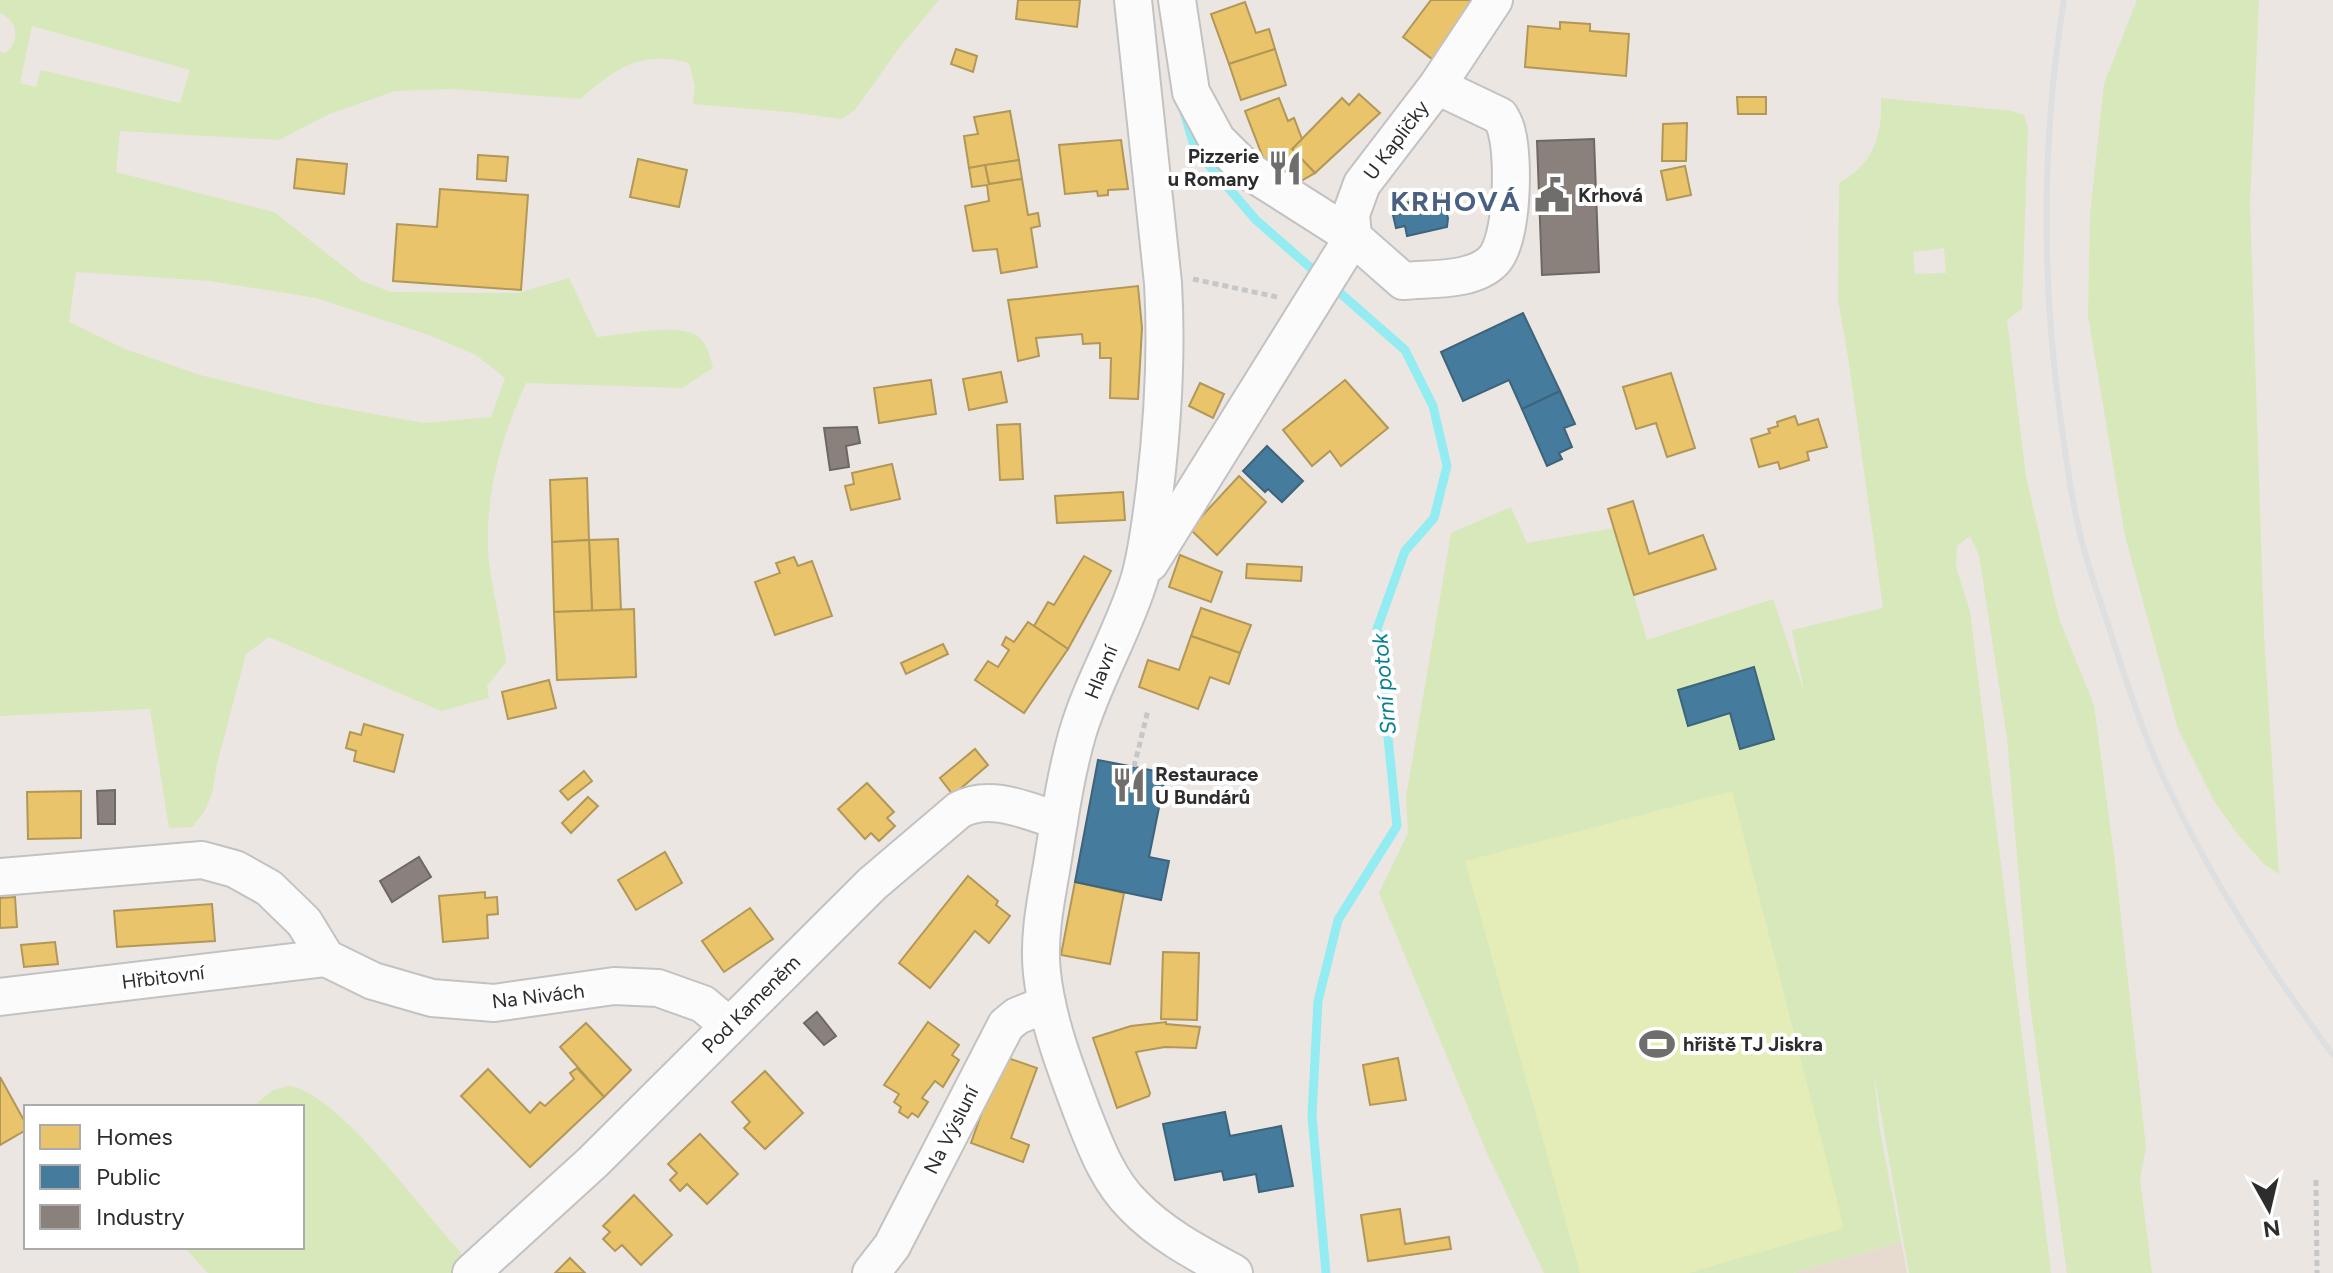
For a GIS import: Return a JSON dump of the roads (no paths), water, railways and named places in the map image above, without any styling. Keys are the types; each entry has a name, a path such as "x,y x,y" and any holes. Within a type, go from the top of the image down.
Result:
{"street":[{"name":"Hlavní","path":"1133,0 1163,283 1166,330 1161,434 1148,539 1139,579 1081,722 1059,821 1041,938 1042,973 1061,1054 1089,1131 1120,1191 1163,1231 1234,1273"},
{"name":"U Kapličky","path":"1139,579 1300,297 1346,250 1351,214 1362,184 1437,86 1500,116 1507,132 1511,164 1506,234 1494,260 1469,275 1403,281 1346,250 1246,169 1217,140 1191,92 1177,0"},
{"path":"1437,86 1494,0"},
{"name":"Pod Kameněm","path":"471,1273 593,1162 872,884 959,810 975,803 990,802 1059,821"},
{"path":"0,877 202,860 235,869 269,888 304,922 326,958"},
{"name":"Na Nivách","path":"326,958 373,981 432,998 494,1003 614,986 658,988 703,1004 729,1026"},
{"name":"Hřbitovní","path":"0,997 326,958"},
{"name":"Na Výsluní","path":"871,1273 892,1246 1001,1034 1017,1016 1047,1004"}],"waterway":[{"name":"Srní potok","path":"1184,112 1195,149 1256,220 1320,276"},
{"name":"Srní potok","path":"1326,1273 1312,1116 1318,1001 1338,920 1397,826 1377,629 1405,551 1434,518 1447,466 1433,406 1405,350 1331,285"}],"railway":[{"path":"2064,0 2051,106 2047,264 2054,369 2081,537 2131,696 2168,787 2204,858 2244,925 2333,1055"}],"place":[{"name":"Pizzerie u Romany","path":"1285,168"},
{"name":"Krhová","path":"1552,195"},
{"name":"Restaurace U Bundárů","path":"1129,785"},
{"name":"hřiště TJ Jiskra","path":"1657,1044"}],"district":[{"name":"KRHOVÁ","path":"1456,201"}]}
